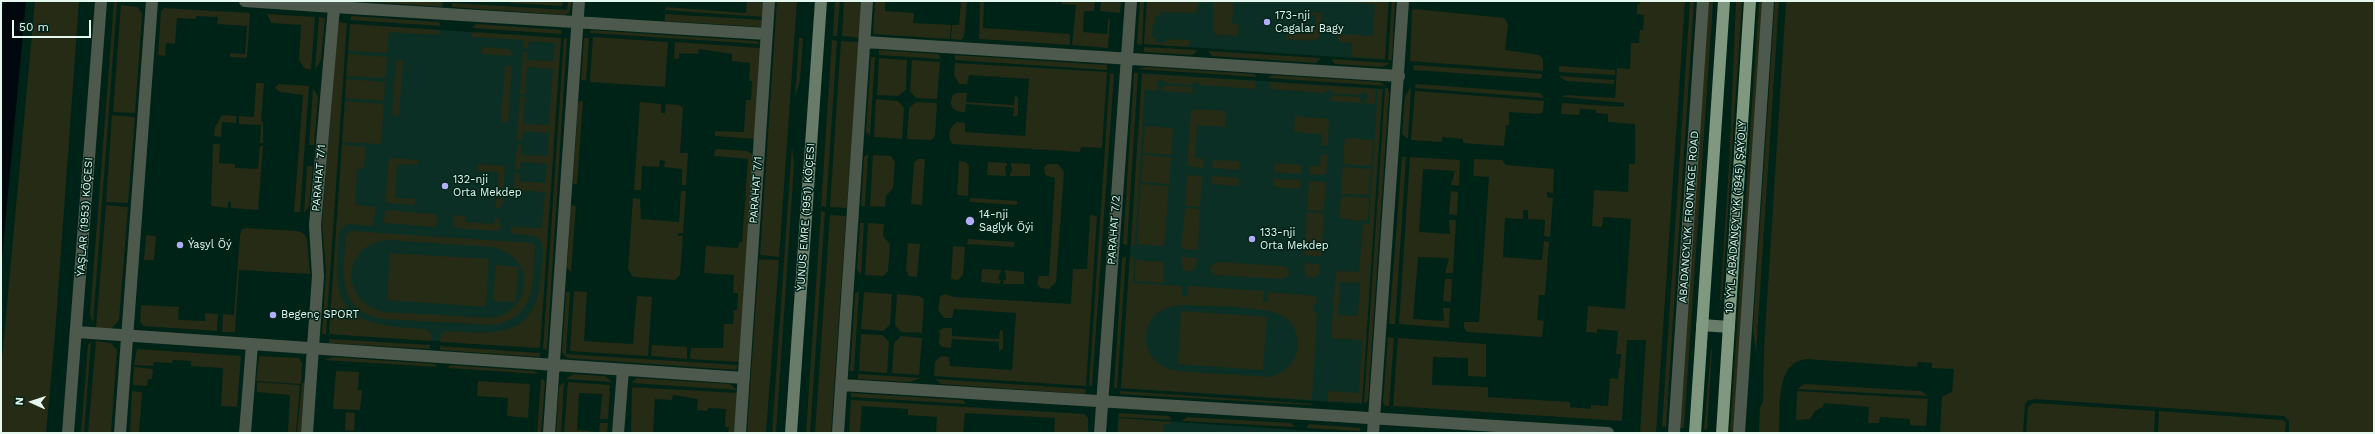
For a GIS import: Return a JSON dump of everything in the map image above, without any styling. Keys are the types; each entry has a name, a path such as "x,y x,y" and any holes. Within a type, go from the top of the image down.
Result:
{"main road":[{"path":"1695,433 1724,1"},
{"name":"10 ÝYL ABADANÇYLYK (1945) ŞAÝOLY","path":"1722,433 1750,1"}],"street":[{"name":"ÝAŞLAR (1953) KÖÇESI","path":"68,433 77,332 101,1"},
{"path":"120,433 152,1"},
{"path":"245,1 334,4 767,34"},
{"path":"549,433 578,1"},
{"name":"PARAHAT 7/1","path":"740,433 769,1"},
{"name":"ÝUNUS EMRE (1951) KÖÇESI","path":"791,433 821,1"},
{"path":"838,433 867,1"},
{"name":"PARAHAT 7/2","path":"1100,433 1131,1"},
{"path":"1373,433 1399,76 1403,1"},
{"name":"ABADANCYLYK FRONTAGE ROAD","path":"1674,433 1703,1"},
{"path":"1739,433 1768,1"},
{"name":"PARAHAT 7/1","path":"307,433 318,276 314,225 334,4"},
{"path":"864,42 1399,76"},
{"path":"1702,325 1729,327"},
{"path":"77,332 744,378"},
{"path":"245,433 252,344"},
{"path":"618,433 622,370"},
{"path":"842,385 1608,433"}],"shaded area":[{"path":"3,1 26,1 1,269 1,21"},
{"path":"35,1 79,1 55,335 46,433 1,433 1,370"},
{"path":"358,1 443,2 442,7"},
{"path":"511,1 563,1 562,6 510,3"},
{"path":"568,1 572,1 569,13 566,15 452,7 452,3 567,10"},
{"path":"747,1 764,1 763,17 665,10 666,7 746,13"},
{"path":"777,1 797,1 779,257 760,255"},
{"path":"835,1 840,1 837,36 833,36"},
{"path":"844,1 861,1 859,38 842,36"},
{"path":"875,1 885,1 885,11 914,13 913,23 951,25 950,39 873,34"},
{"path":"961,1 967,1 964,37 961,40 951,39 952,25 959,25"},
{"path":"980,1 984,1 983,28 1070,34 1070,45 979,39"},
{"path":"1062,1 1095,1 1094,11 1084,11 1083,32 1107,34 1108,20 1110,18 1108,48 1072,45 1076,5 1062,4"},
{"path":"1101,1 1121,1 1120,13 1100,11"},
{"path":"1140,1 1144,1 1142,45 1137,44"},
{"name":"173-nji Cagalar Bagy","path":"1147,1 1389,1 1385,60 1144,44"},
{"path":"1147,1 1199,1 1196,13 1160,12 1160,16 1155,16 1155,23 1153,23 1152,37 1156,38 1156,42 1165,43 1165,39 1189,40 1189,47 1144,44"},
{"path":"1213,1 1234,1 1232,24 1239,25 1238,36 1217,35 1213,32"},
{"path":"1336,1 1388,1 1385,59 1351,57 1352,43 1339,42 1336,34 1373,36 1375,4"},
{"path":"1392,1 1395,1 1392,60 1388,60"},
{"path":"1640,1 1685,1 1656,433 1640,433 1646,340 1627,340 1622,421 1393,406 1398,338 1486,344 1486,377 1468,376 1468,358 1433,357 1432,385 1488,387 1488,397 1570,402 1570,407 1591,409 1591,405 1608,406 1610,378 1618,379 1620,368 1621,354 1616,354 1618,331 1597,329 1597,333 1586,332 1588,306 1625,309 1631,219 1603,217 1602,227 1592,226 1594,190 1628,192 1629,164 1635,164 1635,124 1608,122 1608,114 1596,113 1596,110 1580,109 1579,115 1561,114 1562,103 1624,107 1624,103 1562,97 1566,95 1615,98 1617,68 1630,69 1631,43 1639,43 1640,30 1643,30 1644,15 1637,14 1637,4 1640,4"},
{"path":"1690,1 1694,1 1666,427 1662,427"},
{"path":"1708,1 1713,1 1684,428 1680,428"},
{"path":"1736,1 1742,1 1722,300 1720,300 1729,166"},
{"path":"1759,1 1763,1 1734,431 1730,431"},
{"path":"1775,1 1779,1 1756,353 1753,329"},
{"path":"1786,1 2374,1 2374,433 2289,433 2289,421 2284,416 2035,399 2027,401 2025,405 2023,433 1940,433 1942,397 1952,392 1954,369 1932,368 1932,363 1918,362 1917,367 1807,359 1796,362 1789,368 1784,377 1781,388 1779,433 1759,433 1760,407 1763,402 1764,349"},
{"path":"114,2 117,2 93,324 90,314"},
{"path":"121,5 138,7 142,14 135,113 113,112"},
{"path":"164,8 250,13 247,58 230,57 230,53 245,54 247,26 217,24 218,17 196,16 196,19 177,18 175,44 166,43 165,56 158,55 161,11"},
{"path":"1415,9 1504,18 1508,24 1505,50 1539,55 1543,59 1543,71 1410,61 1412,10"},
{"path":"1303,12 1311,12 1311,15 1307,15 1306,30 1315,30 1316,15 1312,15 1312,12 1322,13 1319,37 1314,41 1286,39 1287,28 1301,29"},
{"path":"267,14 315,17 311,70 304,68 299,60 301,25 271,23"},
{"path":"665,14 763,20 762,27 665,21"},
{"path":"351,16 439,22 441,26 351,20"},
{"path":"319,17 325,18 321,60 315,70"},
{"path":"338,22 347,23 326,334 322,334 326,271 322,223"},
{"name":"132-nji Orta Mekdep","path":"350,24 561,38 540,348 329,334"},
{"path":"350,24 440,30 440,35 389,32 387,53 348,51"},
{"path":"476,24 562,30 561,34 472,28"},
{"path":"590,30 757,41 760,44 590,33"},
{"path":"472,32 561,38 540,348 440,342 441,334 447,331 482,333 497,332 522,322 531,312 538,297 541,276 543,254 542,242 535,236 514,234 511,231 511,227 542,228 545,192 514,190 515,173 520,173 519,181 545,183 547,164 521,162 520,170 515,169 517,144 521,145 521,155 547,156 549,133 523,131 522,141 517,141 520,97 525,97 523,124 549,125 553,69 527,67 525,94 520,94 523,52 528,52 527,60 553,61 555,43 529,41 528,49 523,48 523,40 472,37"},
{"path":"593,37 668,42 665,87 590,82"},
{"path":"564,38 567,38 547,350 543,349"},
{"path":"584,38 589,38 586,80 581,80"},
{"path":"799,38 803,38 800,80 795,98"},
{"path":"832,40 837,41 826,207 821,206"},
{"path":"841,41 859,42 847,208 830,207"},
{"path":"675,42 761,48 755,139 715,136 715,131 744,132 746,100 751,100 752,81 749,81 750,63 732,61 732,54 699,49 698,54 679,53 679,59 674,58"},
{"path":"482,47 509,49 513,56 482,54"},
{"path":"1144,47 1197,51 1193,55 1144,52"},
{"path":"879,50 938,54 941,59 879,55"},
{"path":"1208,51 1321,58 1316,63 1212,56"},
{"path":"348,54 387,57 386,78 346,76"},
{"path":"955,55 1107,65 1107,70 955,60"},
{"path":"871,57 875,57 870,136 866,132"},
{"path":"879,58 907,60 906,90 898,96 877,95"},
{"path":"1331,59 1391,63 1382,67 1335,64"},
{"path":"396,60 403,60 399,116 392,115"},
{"path":"912,60 940,62 937,99 916,98 910,91"},
{"path":"955,63 1107,72 1102,148 1081,147 1080,152 952,144 949,135 952,126 957,122 965,123 965,132 1025,136 1029,79 969,75 967,84 959,84 954,75"},
{"path":"1413,65 1542,74 1542,77 1539,79 1414,70"},
{"path":"505,66 512,66 508,123 501,122"},
{"path":"1559,66 1615,70 1615,75 1559,72"},
{"path":"1146,67 1254,74 1257,77 1137,69"},
{"path":"1110,73 1114,74 1092,386 1089,386"},
{"path":"1134,73 1138,73 1127,246 1123,243"},
{"name":"133-nji Orta Mekdep","path":"1142,73 1383,89 1362,404 1121,388"},
{"path":"1142,74 1256,81 1255,89 1200,85 1196,81 1191,85 1165,83 1161,79 1156,83 1159,91 1145,90 1135,246 1131,246"},
{"path":"1272,75 1380,82 1386,86 1268,78"},
{"path":"1559,76 1614,80 1614,84 1566,81"},
{"path":"346,79 385,82 384,101 345,98"},
{"path":"1270,82 1376,89 1375,104 1364,103 1368,96 1364,91 1359,95 1333,93 1329,89 1324,93 1269,89"},
{"path":"256,83 264,83 261,121 263,122 263,143 260,143 261,125 239,124 239,116 254,117"},
{"path":"279,84 309,86 300,212 294,212 303,95 280,92 275,88"},
{"path":"1416,84 1540,93 1544,98 1415,88"},
{"path":"1165,85 1191,87 1194,93 1161,91"},
{"path":"1411,87 1408,139 1402,134 1405,96"},
{"path":"313,88 318,97 314,145 309,145"},
{"path":"1385,88 1388,88 1389,93 1368,401 1364,403"},
{"path":"1378,89 1382,89 1362,403 1327,401 1328,391 1359,393 1362,340 1331,338 1336,273 1339,271 1359,272 1363,223 1369,224","holes":["1340,282 1360,283 1358,316 1338,315"]},
{"path":"1415,91 1544,101 1543,112 1540,114 1509,112 1509,125 1506,125 1504,146 1463,143 1463,139 1442,137 1442,142 1411,140"},
{"path":"957,93 967,93 966,102 1014,105 1015,96 1018,97 1018,115 1013,117 1014,108 966,104 965,112 955,110 952,106 951,99 953,95"},
{"path":"1333,95 1359,97 1362,103 1329,101"},
{"path":"876,99 898,101 904,108 902,139 874,137"},
{"path":"345,101 384,104 381,144 342,142"},
{"path":"583,101 577,184 573,184 578,103"},
{"path":"640,102 661,104 661,113 665,113 666,104 679,105 683,108 680,153 688,153 686,185 682,185 682,169 664,167 665,161 660,160 659,167 642,166 641,190 634,190"},
{"path":"916,102 937,103 935,136 931,140 907,139 909,108"},
{"path":"1195,109 1226,111 1225,127 1197,125 1195,158 1204,159 1203,168 1187,166 1191,112"},
{"path":"112,115 135,117 128,203 106,202"},
{"path":"222,115 236,116 236,123 222,122 221,137 214,136 215,127"},
{"path":"1295,116 1329,119 1328,146 1321,145 1322,134 1294,132"},
{"path":"1145,126 1173,128 1171,155 1143,153"},
{"path":"1345,138 1373,140 1371,166 1343,164"},
{"path":"213,144 220,144 219,163 235,164 235,168 258,169 260,146 263,146 258,210 231,208 231,202 228,202 228,208 211,206"},
{"path":"342,145 366,147 364,169 357,169 355,205 376,207 373,226 348,224 340,230 337,264 338,284 343,300 351,311 362,319 392,326 426,329 431,334 431,341 329,334"},
{"path":"792,146 794,166 776,433 772,433"},
{"path":"715,150 747,151 752,154 753,159 739,362 690,359 691,348 723,348 724,324 733,324 734,310 737,310 738,293 733,293 734,275 704,273 706,246 738,248 739,242 742,242 748,159 714,156"},
{"path":"868,154 865,206 861,206 864,157"},
{"path":"873,155 891,156 895,162 893,188 886,196 885,207 870,206"},
{"path":"1143,155 1171,157 1169,184 1141,182"},
{"path":"1321,155 1328,155 1326,175 1310,174 1310,166 1320,166"},
{"path":"1402,157 1406,157 1395,324 1389,324"},
{"path":"1410,157 1460,160 1459,186 1451,185 1455,171 1423,169 1419,232 1450,234 1449,220 1456,220 1453,273 1445,273 1449,258 1418,257 1413,319 1444,321 1443,308 1450,308 1449,328 1399,324"},
{"path":"389,158 417,160 417,165 397,164 395,198 415,199 415,205 385,203"},
{"path":"918,159 925,159 922,205 911,204 914,163"},
{"path":"1474,159 1502,160 1506,165 1554,169 1553,193 1547,192 1547,197 1553,198 1550,237 1544,236 1545,220 1528,219 1528,210 1523,210 1523,219 1505,218 1503,257 1542,260 1544,241 1549,242 1545,295 1539,295 1537,320 1544,321 1542,337 1467,332 1464,328 1464,322 1479,322 1489,177 1473,176"},
{"path":"1213,160 1240,161 1239,170 1212,168"},
{"path":"959,161 966,162 969,166 968,196 957,195"},
{"path":"988,162 1007,163 1007,166 1005,166 1006,176 987,175"},
{"path":"1011,163 1030,164 1030,176 1010,176 1010,173 1012,172"},
{"path":"1275,163 1302,165 1301,174 1274,172"},
{"path":"478,164 505,166 503,202 500,208 496,208 498,172 478,171"},
{"path":"1048,164 1058,164 1064,172 1056,282 1049,289 1041,288 1037,284 1039,276 1049,276 1055,178 1045,175 1044,167"},
{"path":"307,166 313,166 309,206 304,213"},
{"path":"1343,167 1371,169 1369,195 1341,194"},
{"path":"1187,175 1202,176 1200,207 1185,206"},
{"path":"1212,176 1239,178 1238,186 1211,184"},
{"path":"1274,179 1301,180 1300,189 1273,187"},
{"path":"1309,181 1326,182 1324,211 1307,210"},
{"path":"1141,184 1169,186 1164,246 1137,244"},
{"path":"681,191 686,191 683,233 678,233 678,236 683,236 680,275 675,280 633,277 628,269 633,198 640,199 641,219 679,222"},
{"path":"1451,191 1458,192 1457,215 1449,214"},
{"path":"1341,196 1369,198 1368,220 1356,221 1339,218"},
{"path":"970,198 1017,201 1017,205 970,202"},
{"path":"106,205 128,207 119,320 111,329 96,328"},
{"path":"571,205 576,206 571,272 567,268"},
{"path":"1185,208 1200,209 1198,250 1181,249"},
{"path":"385,210 435,214 437,216 437,223 434,227 384,223"},
{"path":"821,211 825,212 810,433 806,433"},
{"path":"1307,212 1324,213 1321,256 1304,255"},
{"path":"453,215 465,216 465,222 494,224 495,218 499,218 501,227 498,231 456,228 453,224"},
{"path":"830,215 846,216 831,433 815,433"},
{"path":"1090,215 1097,216 1086,386 934,376 935,362 941,356 949,357 950,366 1012,370 1016,313 954,309 952,318 944,318 938,310 940,296 945,294 953,297 1071,304 1073,269 1087,269"},
{"path":"860,223 864,223 861,275 857,269"},
{"path":"868,223 884,224 883,236 890,244 888,271 883,276 865,275"},
{"path":"242,229 298,231 304,234 307,239 310,274 239,270 235,332 222,332 223,314 234,315 240,235"},
{"path":"350,231 533,243 535,246 534,271 530,295 526,305 519,314 509,320 495,325 383,319 368,315 357,308 350,299 346,288 344,263 346,236","holes":["389,240 492,247 506,252 516,260 522,270 524,281 523,293 517,303 508,312 494,318 385,312 370,306 359,297 353,286 352,273 355,261 362,251 373,243"]},
{"path":"146,235 156,236 154,260 144,260"},
{"path":"968,239 1015,242 1014,247 967,244"},
{"path":"908,243 920,244 917,277 909,276 906,270"},
{"path":"953,246 965,247 963,275 958,280 951,279"},
{"path":"390,253 489,259 486,307 387,300"},
{"path":"1126,256 1117,388 1114,388 1122,258"},
{"path":"1181,257 1197,258 1196,268 1190,272 1183,270"},
{"path":"1130,258 1134,258 1133,283 1182,286 1182,296 1187,297 1187,286 1264,291 1263,302 1268,302 1268,292 1316,296 1317,304 1314,304 1314,313 1317,313 1312,400 1121,388","holes":["1181,305 1248,308 1273,312 1281,315 1293,326 1297,335 1298,346 1296,356 1287,368 1270,377 1177,371 1163,366 1153,358 1147,347 1146,336 1149,325 1156,315 1166,308"]},
{"path":"759,259 779,260 766,433 747,433"},
{"path":"1136,260 1164,262 1163,283 1135,281"},
{"path":"1217,262 1283,266 1288,269 1289,275 1282,279 1216,275 1211,272 1210,267"},
{"path":"1304,263 1320,264 1319,274 1313,278 1306,276"},
{"path":"496,265 518,267 516,302 493,301"},
{"path":"982,269 1001,270 998,279 1001,280 1000,284 981,282"},
{"path":"1005,270 1024,272 1024,284 1003,284 1004,280 1006,280"},
{"path":"1445,279 1452,279 1451,302 1443,301"},
{"path":"574,291 587,292 584,341 633,344 637,296 652,297 648,356 570,351"},
{"path":"859,291 854,371 850,371 855,294"},
{"path":"566,292 570,292 566,354 738,365 736,370 567,358 562,352"},
{"path":"864,292 892,294 890,325 883,331 861,329"},
{"path":"897,294 919,296 924,299 922,333 901,332 895,325"},
{"path":"141,305 179,307 178,320 205,321 205,313 218,314 217,331 143,326 140,321"},
{"path":"1181,311 1267,317 1263,370 1178,364"},
{"path":"943,328 952,328 952,336 999,339 1000,330 1003,331 1003,349 999,351 999,342 952,339 951,348 942,347 938,342 940,332 938,332"},
{"path":"861,334 883,335 889,342 887,373 859,371"},
{"path":"901,336 922,338 919,375 892,373 894,343"},
{"path":"1388,337 1394,338 1389,406 1385,406 1383,402"},
{"path":"329,339 430,345 430,349 329,343"},
{"path":"96,341 111,343 117,350 111,433 88,433"},
{"path":"91,342 84,433 81,433 88,345"},
{"path":"652,345 687,347 687,359 651,356"},
{"path":"440,346 540,353 540,357 440,350"},
{"path":"137,349 241,356 237,407 221,406 223,368 191,366 191,361 173,360 172,363 154,362 153,366 134,365"},
{"path":"1711,349 1712,351 1707,430 1704,429"},
{"path":"259,356 299,358 302,363 301,384 256,381"},
{"path":"333,357 435,364 437,367 324,360"},
{"path":"450,365 533,371 539,374 448,368"},
{"path":"134,367 153,369 152,379 148,379 147,386 133,385"},
{"path":"336,371 359,372 358,390 362,390 360,410 333,409"},
{"path":"573,374 605,376 612,382 566,379"},
{"path":"858,374 921,378 910,382 858,379"},
{"path":"637,378 730,384 737,390 631,383"},
{"path":"541,379 543,379 545,383 541,433 537,433"},
{"path":"935,379 1086,389 1085,394 941,384"},
{"path":"478,381 530,384 528,418 507,416 508,398 477,396"},
{"path":"257,382 300,385 296,433 288,433 290,395 257,392"},
{"path":"564,382 561,433 556,433 559,387"},
{"path":"568,382 610,385 608,419 600,419 602,394 579,393 577,430 599,432 600,423 608,423 607,433 564,433"},
{"path":"302,383 305,383 301,433 297,433"},
{"path":"1804,384 1921,391 1928,396 1797,389"},
{"path":"632,387 737,393 734,433 728,433 729,427 725,427 726,409 708,408 707,411 697,410 698,399 673,395 672,400 655,399 653,433 631,433"},
{"path":"132,391 142,392 139,432 150,433 130,433"},
{"path":"1120,391 1314,404 1310,405 1120,394"},
{"path":"1797,391 1928,399 1926,426 1910,425 1910,419 1880,417 1879,423 1868,423 1869,407 1824,403 1823,407 1815,411 1810,419 1796,420"},
{"path":"851,393 963,400 966,404 851,397"},
{"path":"851,400 1084,414 1088,418 1088,433 1054,433 1055,418 965,413 963,433 936,433 937,417 908,415 908,409 862,406 860,433 849,433"},
{"path":"2033,403 2155,411 2154,433 2026,433 2028,407"},
{"path":"2159,411 2282,420 2286,422 2285,433 2158,433"},
{"path":"346,412 355,413 354,431 345,430"},
{"path":"1119,413 1169,416 1172,420 1118,417"},
{"path":"1187,417 1291,423 1295,427 1182,421"},
{"path":"1118,418 1340,433 1117,433"},
{"path":"1119,418 1171,422 1171,425 1164,424 1163,433 1118,433"},
{"path":"1309,424 1361,428 1360,431 1306,428"}],"place":[{"name":"173-nji Cagalar Bagy","path":"1267,22"},
{"name":"132-nji Orta Mekdep","path":"445,186"},
{"name":"14-nji Saglyk Öýi","path":"970,221"},
{"name":"133-nji Orta Mekdep","path":"1252,239"},
{"name":"Ýaşyl Öý","path":"180,245"},
{"name":"Begenç SPORT","path":"273,315"}]}
